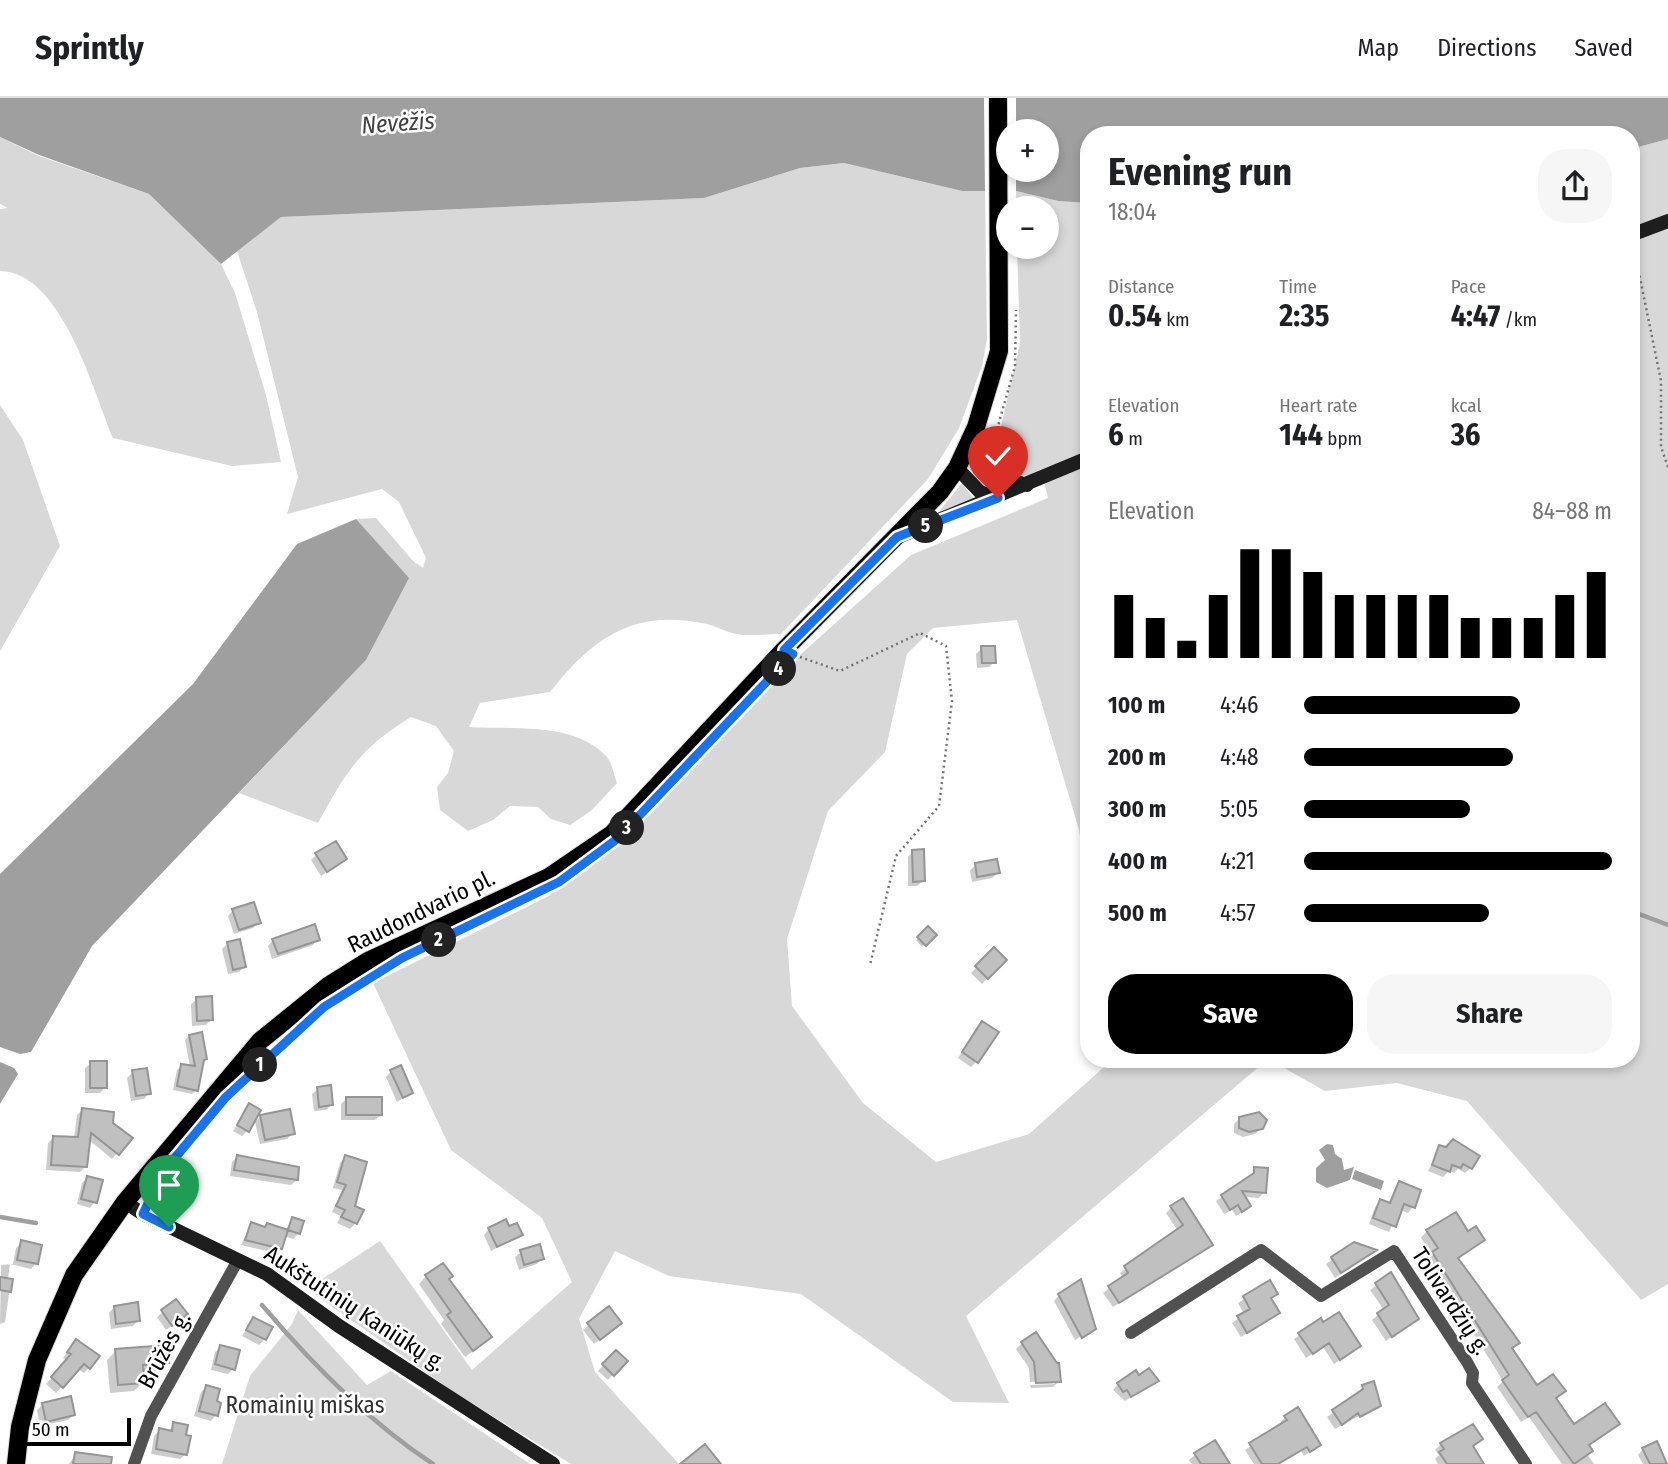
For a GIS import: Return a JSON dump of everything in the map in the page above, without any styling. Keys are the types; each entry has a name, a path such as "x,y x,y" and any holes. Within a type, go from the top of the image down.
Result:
{"main road":[{"name":"Raudondvario pl.","path":"16,1464 26,1401 51,1321 74,1275 125,1202 260,1041 328,986 368,961 550,877 584,856 612,834 784,650 932,501 957,468 976,427 999,351 998,98"}],"street":[{"path":"1640,232 1668,221"},
{"path":"976,427 989,467 1003,478 1027,485"},
{"name":"Raudondvario pl.","path":"897,537 998,498 1080,462"},
{"path":"957,468 989,467"},
{"path":"957,468 980,492 998,498"},
{"name":"Aukštutinių Kaniūkų g.","path":"125,1202 143,1214 267,1274 339,1326 553,1464"},
{"name":"Tolivardžių g.","path":"1130,1333 1261,1250 1321,1296 1394,1251 1467,1362 1473,1373 1472,1383 1526,1464"},
{"name":"Brūžės g.","path":"134,1464 151,1416 238,1260"}],"path":[{"path":"1640,278 1661,381 1661,447 1668,467"},
{"path":"784,650 840,671 920,633 946,646 952,701 940,806 896,856 870,965"},
{"path":"265,1061 285,1043"}],"green space":[{"path":"0,137 39,156 149,194 221,264 235,293 266,395 281,462 232,466 113,438 85,365 58,312 41,291 22,277 0,271 0,209 8,208 0,204"},
{"path":"1668,139 1668,1284 1641,1300 1467,1101 1397,1083 1325,1091 1284,1068 1640,1068 1640,147"},
{"path":"844,163 962,191 985,191 987,339 982,366 959,428 928,479 781,634 738,634 707,624 681,620 657,620 636,624 617,632 582,656 550,692 480,703 469,727 560,732 593,745 607,757 617,783 592,810 570,825 551,819 538,807 510,806 493,820 468,831 440,810 437,787 448,773 454,751 436,726 411,717 379,739 356,762 318,823 239,793 366,660 408,579 356,519 376,518 413,561 423,568 426,558 399,502 382,489 287,514 298,477 257,312 237,251 281,217 704,198 800,168"},
{"path":"1016,191 1037,196 1016,196"},
{"path":"1059,201 1080,202 1080,837 1017,620 933,628 907,654 885,752 828,811 787,939 792,1006 863,1103 936,1162 1029,1134 1103,1068 1257,1068 966,1316 1009,1403 953,1402 801,1294 669,1276 615,1251 579,1319 595,1372 679,1464 571,1464 458,1395 307,1289 380,1241 472,1370 572,1282 542,1218 451,1150 373,983 547,897 586,871 638,827 790,664 911,555 1048,498 1041,469 1030,476 1018,475 1001,459 996,448 1020,343 1017,259 1059,259"},
{"path":"0,405 23,440 60,546 0,651"},
{"path":"962,483 974,499 937,514"},
{"name":"Romainių miškas","path":"298,1310 367,1385 391,1371 530,1464 222,1464 250,1376 292,1324"}],"water":[{"name":"Nevėžis","path":"0,98 1668,98 1668,139 1640,147 1640,126 1080,126 1080,202 1059,201 1059,196 1037,196 1016,191 962,191 844,163 800,168 704,198 281,217 221,264 149,194 39,155 0,137"},
{"path":"356,519 409,578 366,660 92,946 31,1052 20,1054 0,1047 0,874 193,684 297,544"},
{"path":"0,1062 14,1068 18,1074 0,1104"},
{"path":"1327,1144 1333,1145 1335,1154 1342,1159 1344,1170 1354,1167 1350,1180 1327,1188 1316,1182 1316,1168 1325,1160 1319,1150"},
{"path":"1355,1170 1384,1181 1381,1190 1352,1179"}],"pier":[{"path":"984,98 1016,98 1016,119 996,119 996,182 1016,182 1016,195 985,194"}],"building":[{"path":"981,646 995,646 996,663 982,663"},
{"path":"336,841 347,859 327,872 315,853"},
{"path":"924,849 925,881 913,882 912,850"},
{"path":"997,859 1000,873 977,877 975,863"},
{"path":"254,902 261,923 239,930 232,909"},
{"path":"315,924 320,940 278,954 272,939"},
{"path":"928,926 937,935 926,946 917,937"},
{"path":"240,939 246,967 233,970 227,942"},
{"path":"994,947 1007,960 988,979 975,966"},
{"path":"212,996 213,1020 197,1021 196,997"},
{"path":"982,1021 999,1032 978,1063 962,1052"},
{"path":"202,1032 207,1059 204,1060 198,1091 177,1086 181,1064 195,1066 189,1035"},
{"path":"90,1061 107,1061 107,1088 90,1088"},
{"path":"401,1065 413,1093 403,1098 390,1070"},
{"path":"147,1068 151,1094 136,1096 132,1070"},
{"path":"331,1085 333,1105 319,1107 317,1087"},
{"path":"346,1097 382,1097 382,1115 346,1115"},
{"path":"249,1103 261,1110 249,1132 237,1125"},
{"path":"82,1108 114,1112 113,1123 133,1138 119,1155 91,1133 87,1167 51,1165 53,1136 78,1137"},
{"path":"290,1109 295,1134 265,1140 260,1115"},
{"path":"1259,1112 1267,1120 1263,1129 1249,1132 1239,1128 1239,1117"},
{"path":"1453,1139 1480,1156 1472,1169 1463,1164 1461,1168 1452,1165 1450,1172 1432,1165 1439,1145 1446,1147"},
{"path":"237,1155 299,1167 298,1180 234,1170"},
{"path":"345,1155 367,1162 355,1206 364,1210 357,1224 341,1217 345,1210 336,1206 346,1185 337,1182"},
{"path":"1254,1167 1268,1168 1266,1193 1242,1191 1251,1206 1242,1212 1238,1205 1230,1210 1221,1195 1254,1173"},
{"path":"87,1176 103,1180 97,1203 81,1199"},
{"path":"1399,1181 1421,1190 1415,1208 1404,1204 1396,1227 1373,1218 1380,1199 1390,1203"},
{"path":"1183,1198 1213,1245 1119,1303 1108,1286 1128,1273 1124,1266 1183,1225 1170,1206"},
{"path":"1456,1212 1468,1231 1476,1226 1485,1240 1458,1258 1520,1343 1512,1348 1537,1385 1553,1374 1566,1391 1556,1398 1574,1424 1605,1403 1620,1424 1589,1445 1593,1451 1574,1464 1536,1412 1528,1417 1502,1380 1509,1375 1432,1252 1438,1248 1426,1230"},
{"path":"292,1217 304,1221 300,1234 288,1230"},
{"path":"506,1219 509,1226 517,1223 523,1235 497,1247 488,1228"},
{"path":"251,1222 265,1227 267,1223 288,1230 282,1249 245,1240"},
{"path":"21,1240 42,1245 38,1264 17,1260"},
{"path":"1354,1242 1377,1250 1341,1273 1331,1257"},
{"path":"540,1244 544,1259 524,1265 520,1250"},
{"path":"443,1263 453,1276 449,1279 492,1337 473,1351 447,1315 451,1312 425,1275"},
{"path":"1391,1272 1419,1319 1392,1337 1377,1313 1389,1305 1375,1283"},
{"path":"0,1277 13,1279 11,1292 0,1290"},
{"path":"1081,1279 1096,1329 1082,1338 1058,1294"},
{"path":"1270,1280 1278,1294 1271,1298 1280,1313 1247,1333 1237,1316 1250,1309 1243,1296"},
{"path":"176,1299 188,1314 172,1326 161,1310"},
{"path":"138,1302 140,1321 116,1324 114,1306"},
{"path":"609,1306 622,1323 600,1340 587,1323"},
{"path":"1339,1312 1361,1346 1340,1360 1329,1343 1313,1354 1298,1333 1321,1318 1323,1322"},
{"path":"253,1317 273,1327 266,1340 246,1330"},
{"path":"1036,1332 1059,1363 1061,1382 1036,1383 1034,1362 1021,1342"},
{"path":"76,1339 100,1356 90,1369 84,1364 63,1388 51,1377 71,1354 67,1352"},
{"path":"167,1345 169,1363 143,1365 145,1383 118,1385 115,1349"},
{"path":"220,1345 240,1350 235,1370 215,1364"},
{"path":"616,1350 628,1361 614,1376 602,1364"},
{"path":"1149,1368 1159,1381 1131,1397 1127,1390 1123,1392 1117,1383 1136,1370 1139,1375"},
{"path":"1374,1381 1381,1406 1360,1417 1358,1413 1342,1425 1332,1410 1363,1389 1362,1385"},
{"path":"206,1385 220,1389 217,1401 221,1403 218,1416 199,1411"},
{"path":"71,1396 75,1415 46,1422 42,1403"},
{"path":"1298,1407 1321,1445 1310,1452 1307,1447 1278,1464 1262,1464 1249,1443 1287,1420 1284,1416"},
{"path":"173,1422 188,1425 186,1435 191,1436 187,1455 156,1449 159,1428 172,1431"},
{"path":"1473,1424 1483,1439 1473,1446 1484,1464 1447,1464 1439,1452 1444,1449 1440,1443"},
{"path":"1215,1440 1230,1464 1201,1464 1194,1453"},
{"path":"1657,1441 1667,1464 1650,1464 1642,1448"},
{"path":"705,1444 721,1464 680,1464"},
{"path":"75,1452 112,1457 111,1464 73,1464"}],"waterway":[{"path":"1640,914 1668,925"},
{"path":"0,1217 36,1223"},
{"path":"262,1305 342,1391 386,1430 433,1464"}],"route":[{"path":"169,1227 143,1214 163,1172 226,1097 324,1007 402,958 559,882 617,839 793,654 784,650 897,537 998,498"}]}
